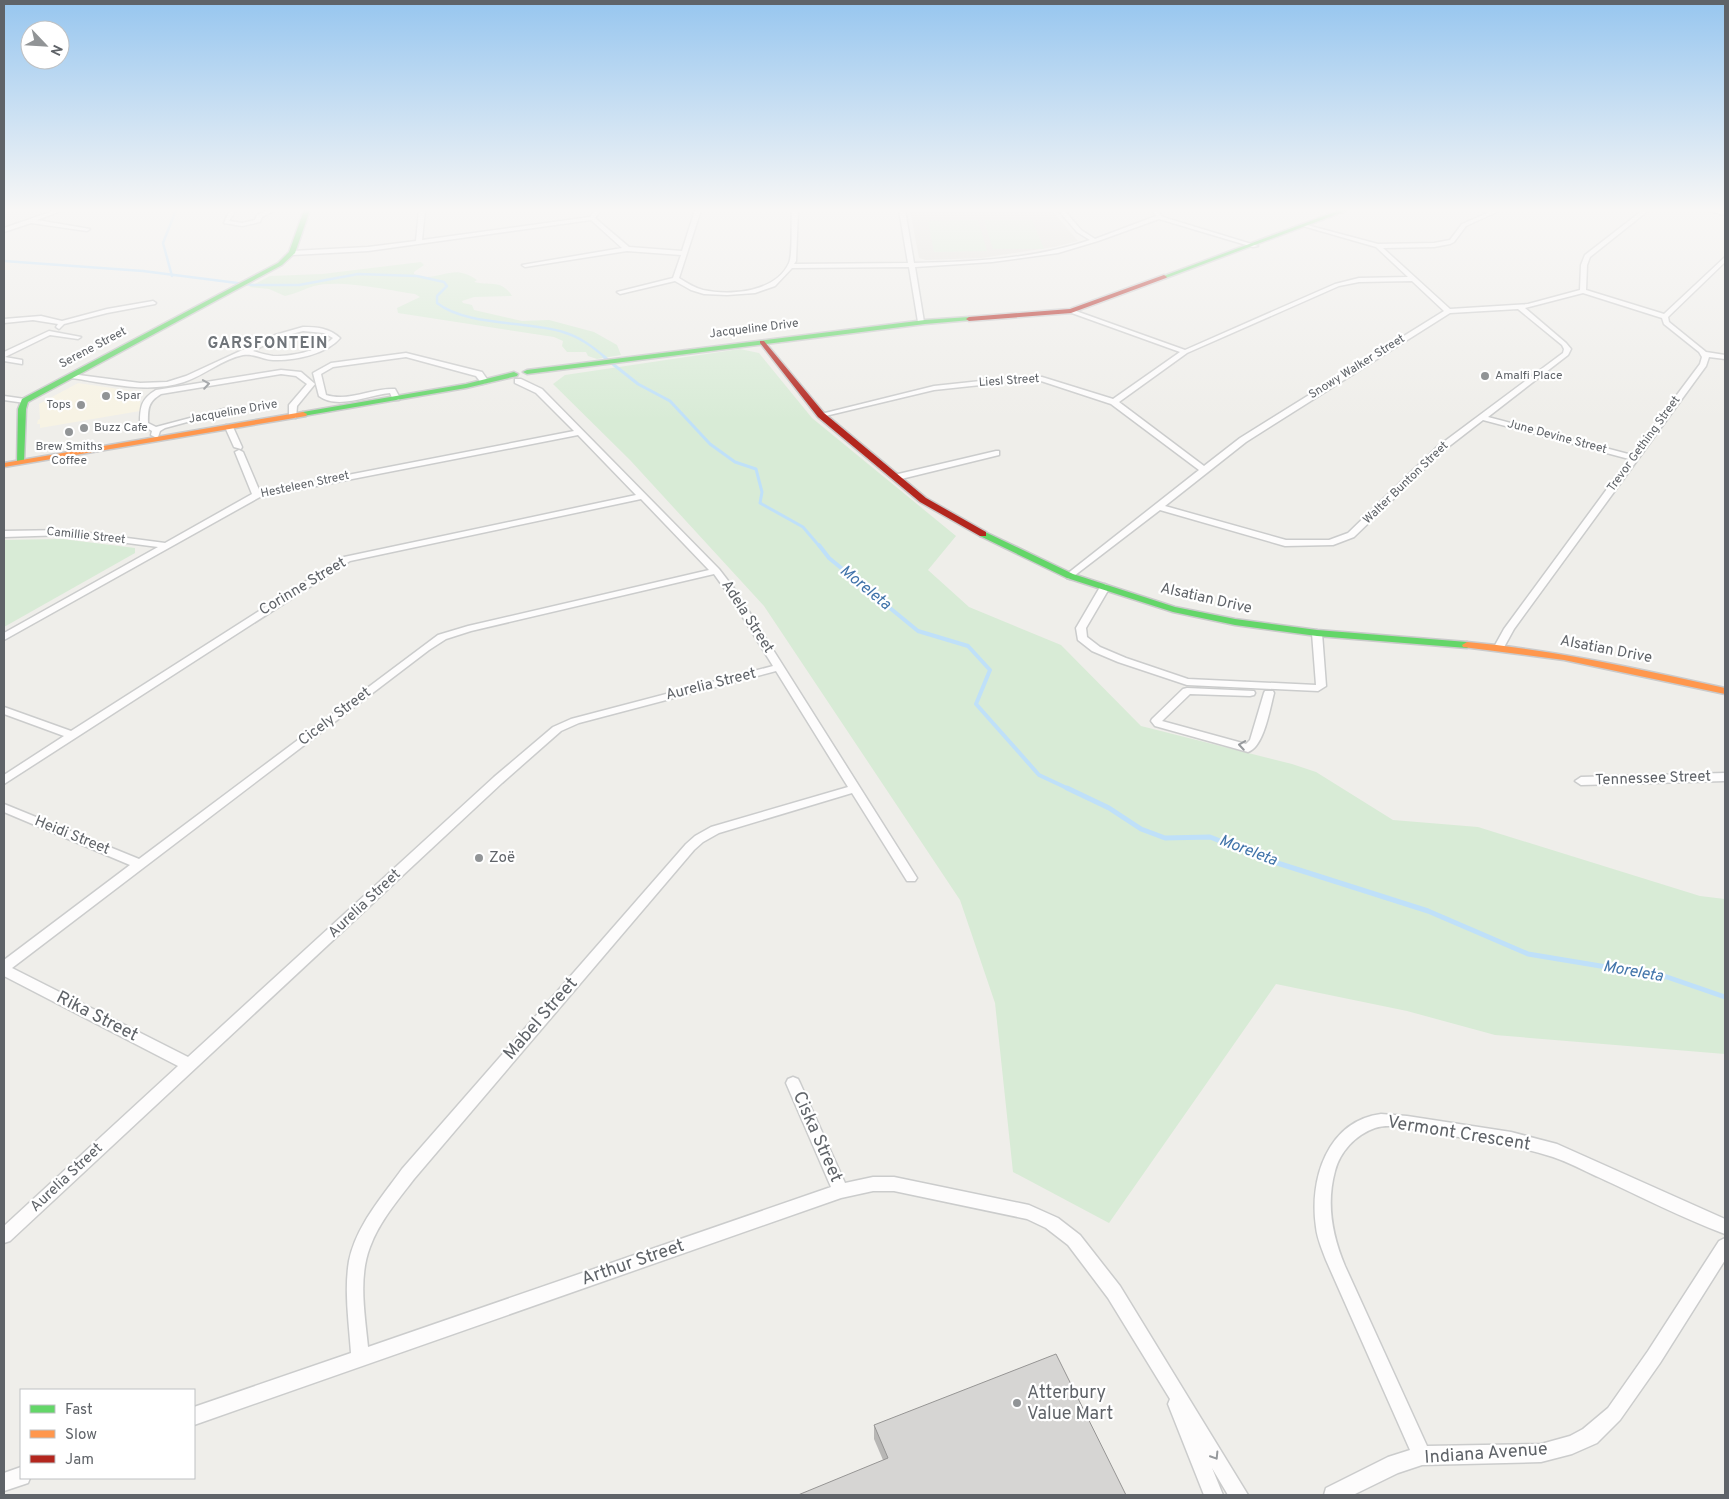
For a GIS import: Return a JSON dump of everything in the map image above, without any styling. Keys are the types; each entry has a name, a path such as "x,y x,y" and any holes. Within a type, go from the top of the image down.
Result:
{"street":[{"name":"Serene Street","path":"25,401 251,280"},
{"path":"620,292 672,280"},
{"path":"678,280 708,292 744,291 769,287 776,280"},
{"path":"914,280 921,322"},
{"name":"Jacqueline Drive","path":"4,465 156,435 229,427 517,379 595,364 921,322 1017,319 1074,312 1160,280"},
{"path":"1114,402 1185,352 1343,283 1367,280"},
{"path":"1415,280 1448,311"},
{"path":"1583,280 1583,291 1665,317"},
{"path":"1665,317 1703,280"},
{"name":"Snowy Walker Street","path":"1070,576 1243,440 1281,414 1448,311 1520,307 1583,291"},
{"path":"4,355 49,333 62,323 107,311 153,303"},
{"name":"Walter Bunton Street","path":"1157,506 1276,541 1305,544 1338,541 1351,535 1428,460 1481,417 1568,352 1564,344 1520,307"},
{"path":"1074,312 1185,352"},
{"path":"1665,317 1666,323 1705,354 1725,357"},
{"path":"4,321 38,318 62,323"},
{"path":"71,376 145,386 168,384 187,378 298,329 311,328 329,333 337,338 333,343 321,349 281,357 272,358 245,353"},
{"path":"49,333 78,337"},
{"name":"Alsatian Drive","path":"762,342 821,415 923,500 945,514 1010,548 1070,576 1201,616 1318,633 1499,647 1603,664 1725,691"},
{"name":"Trevor Gething Street","path":"1499,647 1509,629 1703,364 1706,359 1705,354"},
{"path":"396,398 392,391 389,391 344,398 327,398 323,396 318,373 331,365 406,355 479,374 485,382"},
{"path":"4,359 19,362"},
{"path":"224,411 191,418 156,435 144,424 145,400 160,392 282,372 298,374 311,384 293,405 293,416"},
{"name":"Adela Street","path":"532,375 539,391"},
{"name":"Liesl Street","path":"821,415 934,388 1029,378 1052,381 1114,402 1204,470"},
{"name":"Jacqueline Drive","path":"466,386 517,379"},
{"name":"Adela Street","path":"517,379 539,391 716,571 779,667 911,878"},
{"path":"4,398 25,401 22,409 20,462"},
{"name":"June Devine Street","path":"1481,417 1634,458"},
{"path":"229,427 257,494"},
{"name":"Hesteleen Street","path":"4,638 257,494 580,432"},
{"path":"897,477 996,452"},
{"name":"Corinne Street","path":"4,780 71,735 347,559 644,496"},
{"name":"Camillie Street","path":"4,534 41,531 70,532 168,546"},
{"name":"Cicely Street","path":"4,969 140,864 442,637 462,630 716,571"},
{"path":"1106,587 1081,628 1082,638 1090,646 1122,660 1187,682 1316,687"},
{"path":"1269,693 1255,741 1248,748 1158,724 1156,720 1187,691 1269,693 1299,695 1309,694 1316,687 1318,633"},
{"name":"Aurelia Street","path":"4,1236 512,767 557,729 589,716 779,667"},
{"path":"4,710 71,735"},
{"name":"Tennessee Street","path":"1581,781 1725,777"},
{"name":"Mabel Street","path":"360,1358 356,1295 357,1262 366,1236 386,1204 408,1174 684,855 698,839 715,830 854,788"},
{"name":"Heidi Street","path":"4,808 140,864"},
{"name":"Rika Street","path":"4,969 190,1065"},
{"name":"Ciska Street","path":"793,1082 841,1191"},
{"name":"Vermont Crescent","path":"1422,1456 1344,1282 1324,1231 1322,1193 1325,1172 1334,1151 1346,1137 1372,1122 1386,1120 1407,1122 1534,1145 1583,1161 1725,1227"},
{"name":"Arthur Street","path":"195,1416 841,1191 873,1184 894,1184 991,1203 1041,1217 1052,1223 1074,1240 1114,1292 1171,1385"},
{"name":"Indiana Avenue","path":"1333,1495 1395,1464 1422,1456 1541,1453 1572,1445 1590,1436 1614,1414 1654,1357 1725,1246"},
{"path":"1171,1385 1185,1428 1212,1495"},
{"path":"1171,1385 1239,1495"},
{"path":"4,1482 20,1476"}],"shaded area":[{"path":"78,383 140,392 140,411 40,428 40,424 37,424 40,419 39,404"}],"green space":[{"path":"262,280 477,280 474,282 500,285 512,296 474,297 462,301 472,305 474,310 522,321 549,320 594,332 617,345 621,355 597,359 588,356 586,352 567,352 562,346 563,341 554,337 398,313 397,308 420,297 415,294 350,284 324,284 285,296 269,289 249,287"},
{"path":"740,349 759,353 812,418 956,536 928,570 969,607 1061,645 1141,726 1292,764 1316,772 1393,820 1478,827 1700,896 1725,899 1725,1054 1495,1035 1407,1011 1276,984 1109,1223 1013,1172 995,1003 960,900 764,606 630,460 553,384 565,375"},
{"path":"62,539 135,548 135,553 4,627 4,540"}],"building":[{"name":"Atterbury Value Mart","path":"1056,1354 1126,1495 798,1495 888,1458 874,1425"}],"waterway":[{"name":"Moreleta","path":"213,280 253,285 299,285 326,280"},
{"name":"Moreleta","path":"435,280 444,282 447,286 437,296 437,303 449,310 464,316 563,332 586,343 606,358"},
{"name":"Moreleta","path":"604,357 638,384 670,401 710,444 735,462 756,469 762,492 760,503 803,527 820,547"},
{"name":"Moreleta","path":"819,545 829,558 918,631 968,646 990,670 976,704 1039,775 1069,789"},
{"name":"Moreleta","path":"1067,788 1109,808 1141,829 1165,838 1210,837 1271,861 1428,911 1528,954 1667,977 1725,997"}],"traffic: fast":[{"path":"20,462 22,409 25,401 250,280"},
{"path":"527,372 925,322 969,319"},
{"path":"303,414 466,386 514,374"},
{"path":"983,534 1070,576 1173,609 1235,622 1317,633 1467,645"}],"traffic: slow":[{"path":"4,465 303,414"},
{"path":"1467,645 1564,657 1725,691"}],"traffic: jam":[{"path":"969,319 1071,311 1156,280"},
{"path":"762,342 821,415 923,500 983,534"}],"place":[{"name":"Amalfi Place","path":"1485,376"},
{"name":"Spar","path":"106,396"},
{"name":"Tops","path":"81,405"},
{"name":"Buzz Cafe","path":"84,428"},
{"name":"Brew Smiths Coffee","path":"69,432"},
{"name":"Zoë","path":"479,858"},
{"name":"Atterbury Value Mart","path":"1017,1403"}],"district":[{"name":"GARSFONTEIN","path":"268,344"}]}
